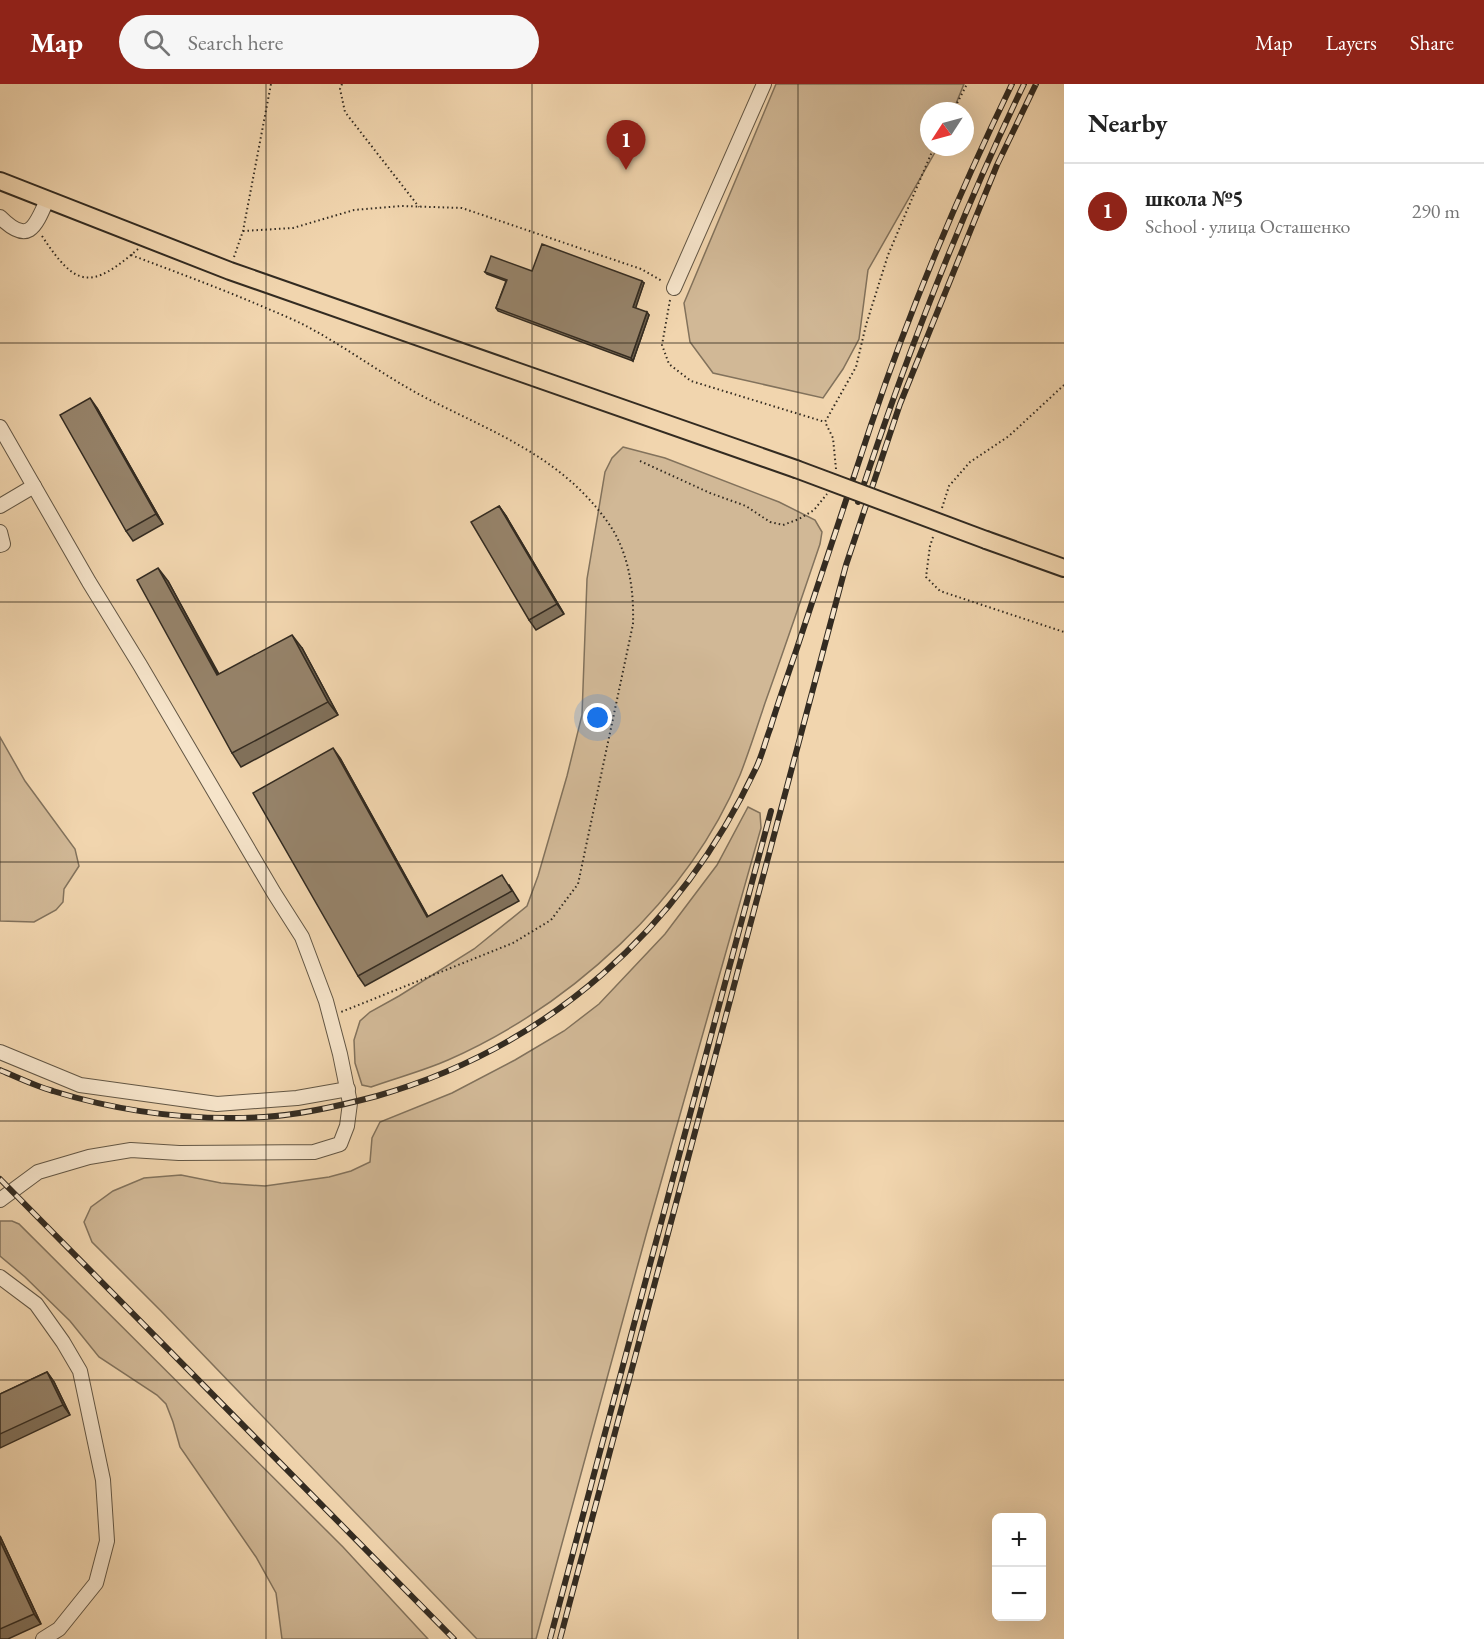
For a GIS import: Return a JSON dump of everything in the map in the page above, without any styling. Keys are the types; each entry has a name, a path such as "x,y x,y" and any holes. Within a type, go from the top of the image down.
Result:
{"main road":[{"path":"0,181 230,271 796,469 1064,568"}],"street":[{"path":"674,288 764,84"},
{"path":"0,217 19,231 36,226 47,200"},
{"path":"0,427 89,582 302,937 316,971 330,1016 350,1103 347,1126 340,1144 314,1152 179,1153 131,1150 89,1157 38,1172 0,1200"},
{"path":"0,506 34,486"},
{"path":"0,532 3,544 0,545"},
{"path":"0,1052 80,1085 217,1104 297,1098 348,1089"},
{"path":"0,1277 36,1304 80,1371 103,1480 107,1542 96,1582 59,1629 43,1639"}],"path":[{"path":"230,271 243,231 271,84"},
{"path":"342,84 340,89 345,112 418,207"},
{"path":"958,102 968,84"},
{"path":"825,422 856,368 866,325 888,255 930,156"},
{"path":"243,231 293,228 354,210 418,207 462,208 641,269 674,288 667,307 662,345 669,364 691,381 825,422 833,438 836,472"},
{"path":"36,226 66,269 89,278 111,271 149,240"},
{"path":"131,255 307,326 427,399 495,430 551,465 582,492 610,525 622,549 628,571 634,596 633,624 578,884 551,920 513,943 330,1016"},
{"path":"639,461 710,493 746,506 770,522 783,525 814,510 826,495 829,487"}],"shaded area":[{"path":"776,84 964,84 957,102 920,102 920,156 933,156 868,270 859,339 843,369 823,398 713,373 690,342 684,303"},
{"path":"623,447 665,458 779,502 815,520 822,532 820,544 740,775 718,821 690,865 657,906 620,944 580,979 538,1010 448,1060 371,1087 362,1085 355,1063 354,1040 360,1021 370,1012 474,949 527,906 567,776 582,715 587,579 605,472 612,458"},
{"path":"0,737 25,781 75,849 79,866 64,889 63,902 56,910 34,922 0,921"},
{"path":"748,807 760,813 761,828 646,1235 536,1639 477,1639 92,1242 84,1222 91,1207 113,1191 144,1178 181,1175 221,1183 265,1186 329,1177 351,1171 370,1162 372,1138 380,1122 452,1093 515,1060 564,1031 599,1004 665,934 717,865"},
{"path":"0,1221 12,1221 19,1224 343,1547 428,1639 282,1639 276,1593 256,1557 180,1447 166,1404 157,1395 99,1357 70,1321 0,1256"}],"building":[{"path":"542,244 642,281 633,307 647,312 631,358 496,308 507,280 485,272 491,256 532,271"},
{"path":"90,398 156,514 126,531 60,415"},
{"path":"499,506 557,604 529,620 471,522"},
{"path":"158,568 217,675 292,635 328,702 232,753 137,580"},
{"path":"333,748 427,917 502,875 512,891 358,976 253,793"},
{"path":"47,1372 63,1405 0,1434 0,1394"},
{"path":"0,1541 34,1614 0,1629"}],"railway":[{"path":"0,1070 40,1087 79,1098 131,1110 184,1116 211,1118 278,1116 336,1106 377,1096 440,1074 498,1047 552,1013 602,974 648,930 689,880 725,826 758,763 902,338 954,210 1012,84"},
{"path":"858,502 934,290 977,186 1024,84"},
{"path":"560,1639 846,565 900,404 997,165 1036,84"},
{"path":"550,1639 771,811"},
{"path":"0,1179 454,1639"}],"place":[{"name":"школа №5","path":"626,170"}]}
